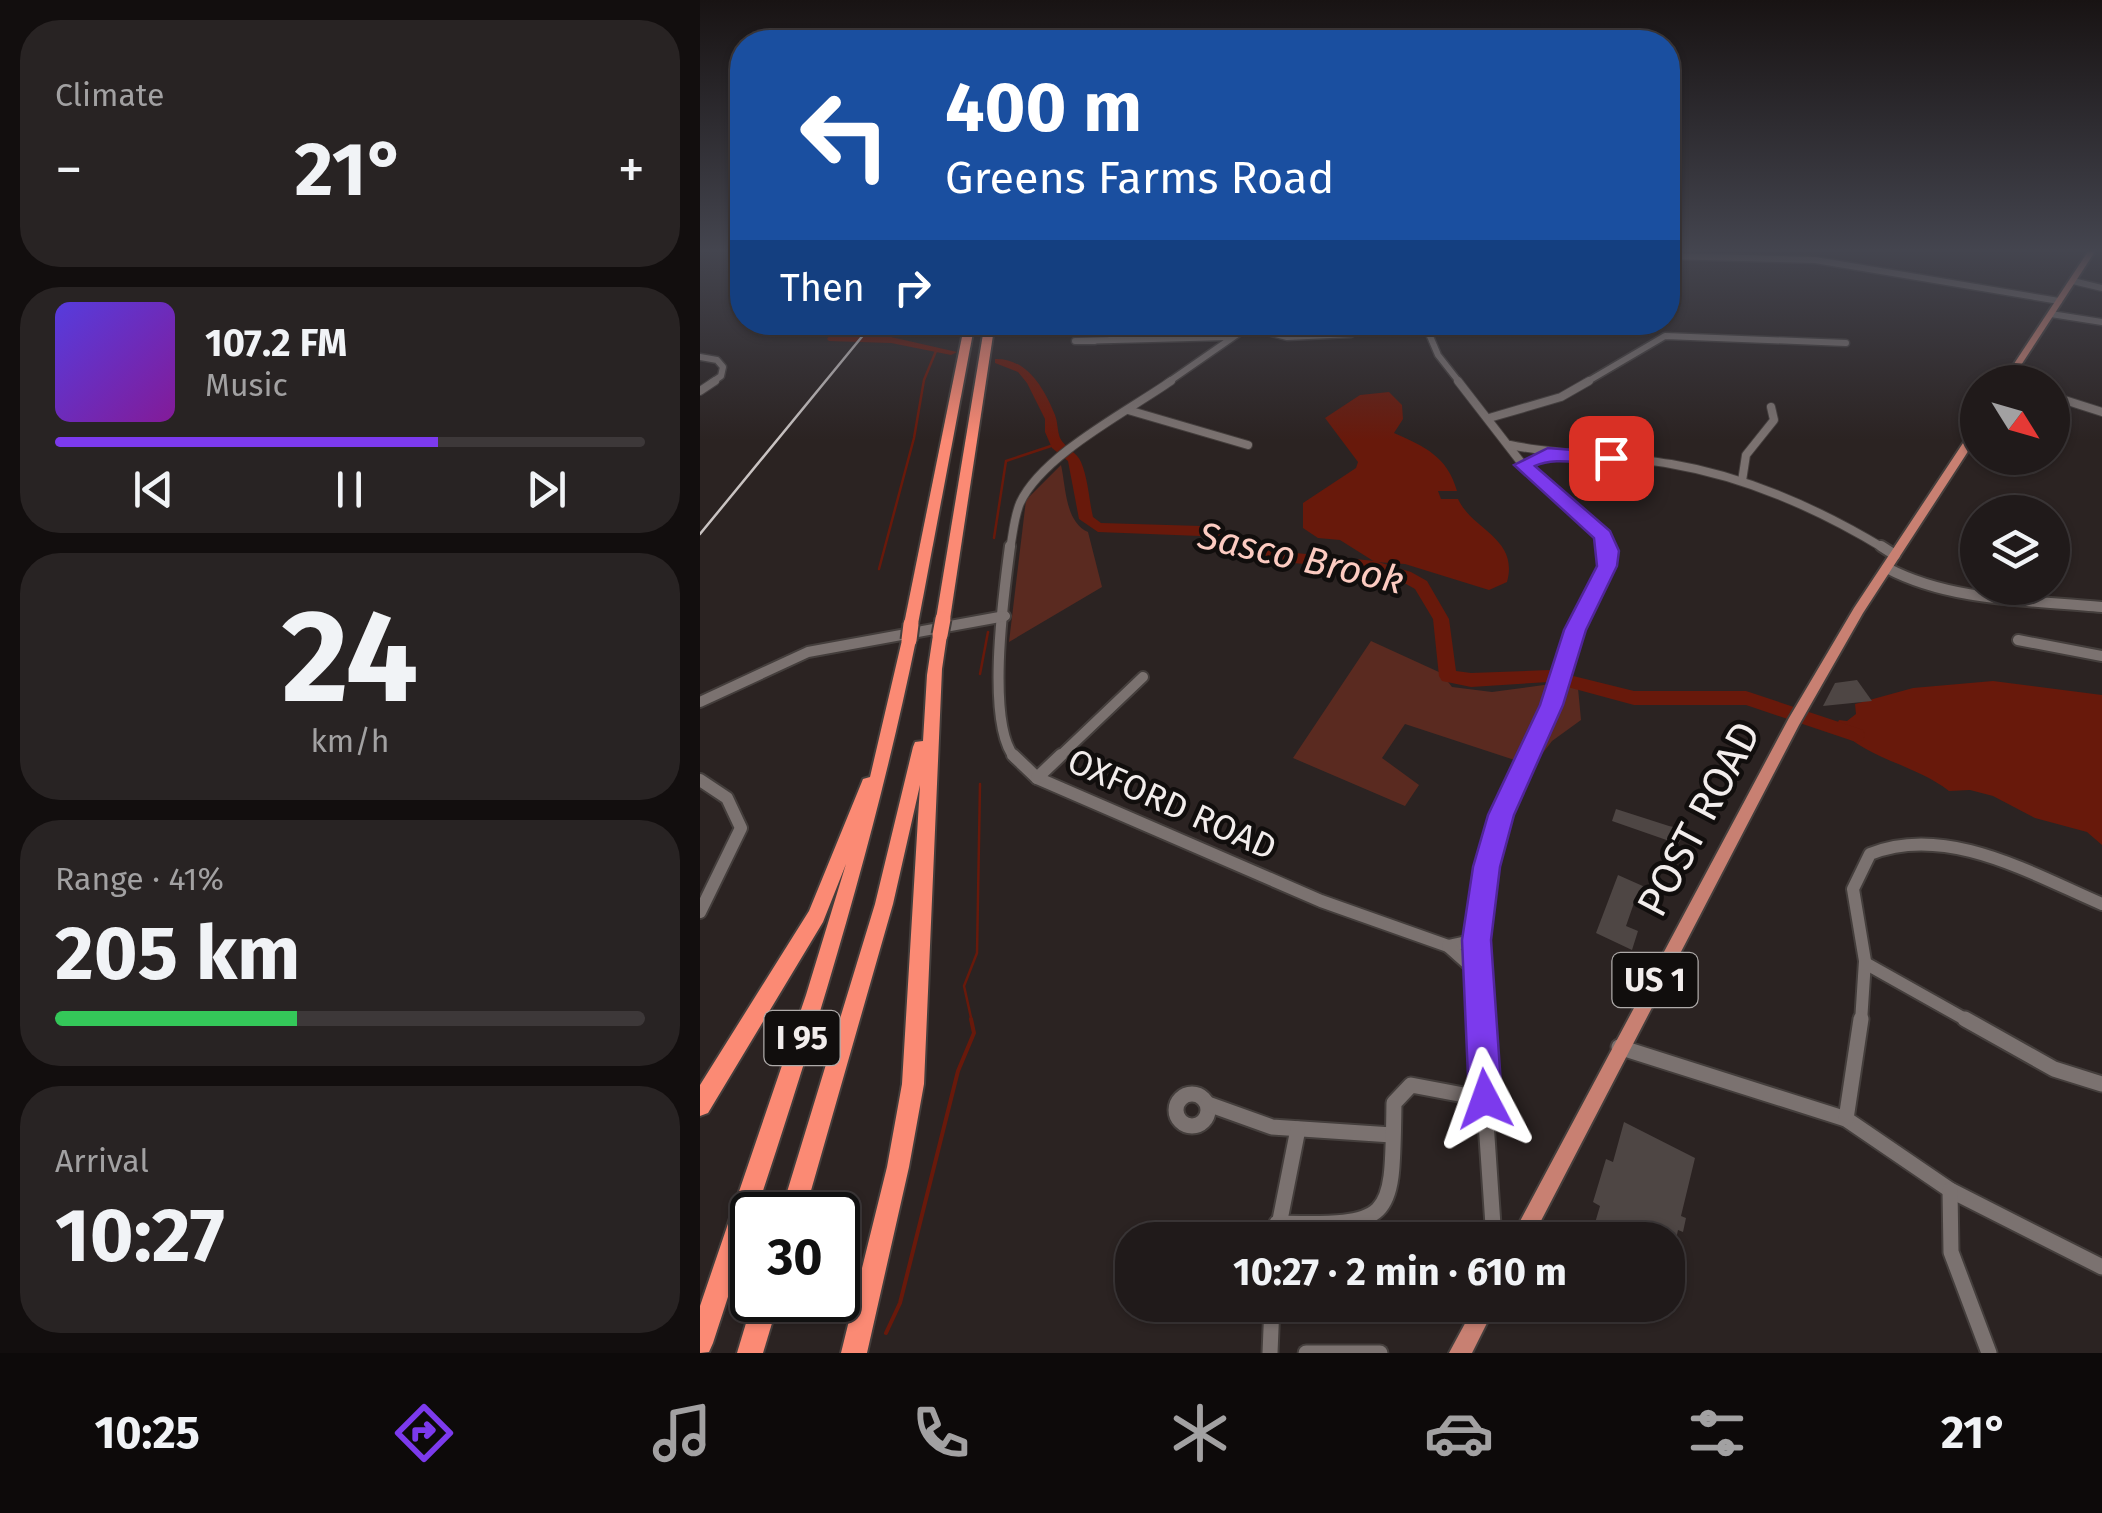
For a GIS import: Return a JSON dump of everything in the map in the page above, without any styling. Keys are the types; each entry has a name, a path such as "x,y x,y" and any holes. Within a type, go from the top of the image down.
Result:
{"highway":[{"name":"I 95","path":"700,1342 842,914 891,730 967,335"},
{"name":"I 95","path":"799,1192 884,904 935,668 988,335"},
{"path":"854,1353 898,1167 913,1084 935,668"},
{"path":"700,1105 816,916 891,730"},
{"path":"750,1353 759,1322"}],"main road":[{"path":"2019,365 2051,314"},
{"name":"US 1","path":"1886,568 1960,456"},
{"name":"POST ROAD","path":"1529,1222 1618,1047 1806,700 1886,568"},
{"path":"1460,1353 1477,1322"}],"street":[{"path":"2051,314 2100,322"},
{"path":"1111,340 1112,335"},
{"name":"OXFORD ROAD","path":"1234,335 1062,458 1034,483 1019,506 1005,616 1000,712 1006,748 1037,778 1305,894 1448,946 1476,970"},
{"path":"1281,335 1330,335"},
{"path":"1430,335 1438,355 1523,465 1603,535 1607,566 1575,630 1561,677 1494,834 1476,940 1493,1222"},
{"path":"1489,418 1561,397 1665,336 1846,342"},
{"path":"1095,340 1230,337"},
{"path":"700,356 717,360 723,368 721,376 700,391"},
{"path":"2070,402 2102,412"},
{"path":"1742,482 1746,454 1774,420 1771,407"},
{"path":"1128,410 1248,445"},
{"path":"1509,445 1548,453 1672,464 1742,482 1816,509 1895,555"},
{"path":"1523,465 1548,453"},
{"path":"1886,568 1919,581 2102,607"},
{"path":"700,702 808,652 1005,616"},
{"path":"2018,640 2102,656"},
{"path":"1037,778 1143,677"},
{"path":"700,780 727,796 742,828 700,912"},
{"path":"1846,1120 1865,962 1852,905 1855,876 1872,855 1898,843 1927,842 1974,851 2102,904"},
{"path":"1448,946 1476,940"},
{"path":"1865,962 2054,1069 2102,1084"},
{"path":"1618,1047 1846,1120 1950,1190 2102,1267"},
{"path":"1360,1222 1387,1195 1394,1102 1410,1085 1485,1099"},
{"path":"1208,1104 1272,1127 1392,1136"},
{"path":"1279,1222 1298,1129"},
{"path":"1950,1190 1945,1211 1966,1298 1989,1353"},
{"path":"1270,1353 1271,1322"},
{"path":"1306,1353 1380,1353"}],"shaded area":[{"path":"1389,392 1402,405 1403,419 1394,433 1441,461 1457,491 1438,491 1441,499 1458,499 1501,545 1509,567 1507,582 1489,590 1405,564 1375,562 1340,540 1318,538 1303,528 1303,503 1356,468 1358,462 1325,418 1360,395"},
{"path":"1061,465 1071,512 1088,532 1102,587 1009,642 1026,500"},
{"path":"1371,641 1441,673 1452,687 1492,692 1551,684 1578,688 1581,720 1552,741 1533,766 1405,724 1382,758 1419,785 1405,806 1293,758"},
{"path":"1993,681 2102,695 2102,845 2087,832 2035,818 1993,796 1970,790 1949,791 1862,747 1836,726 1839,720 1847,721 1856,714 1855,704 1913,688"}],"building":[{"path":"1857,680 1872,701 1823,706 1835,683"},
{"path":"1616,809 1687,830 1678,844 1612,821"},
{"path":"1618,875 1654,891 1648,909 1634,903 1626,926 1638,931 1632,950 1596,933"},
{"path":"1624,1122 1695,1158 1681,1216 1686,1218 1685,1223 1595,1222 1600,1206 1593,1202 1606,1159 1613,1162"}],"waterway":[{"name":"Sasco Brook","path":"836,335 833,339 891,340 951,352"},
{"path":"882,340 883,335"},
{"path":"879,569 914,438 924,380 936,351"},
{"name":"Sasco Brook","path":"999,361 1022,370 1032,382 1051,419 1051,432 1059,448 1074,460 1086,519 1098,527 1201,531 1274,556 1375,566 1405,576 1421,585 1441,619 1448,676 1471,680 1549,676 1634,698 1746,698 1856,735"},
{"path":"994,538 1006,461 1057,444"},
{"path":"980,674 988,632"},
{"path":"972,1022 964,986 977,953 980,784"},
{"path":"886,1333 900,1303 958,1071 974,1033 971,1019"}],"railway":[{"path":"700,534 863,335"}],"route":[{"path":"1485,1099 1476,940 1486,867 1501,815 1552,705 1575,630 1607,566 1609,551 1603,535 1523,465 1548,453 1611,458"}]}
